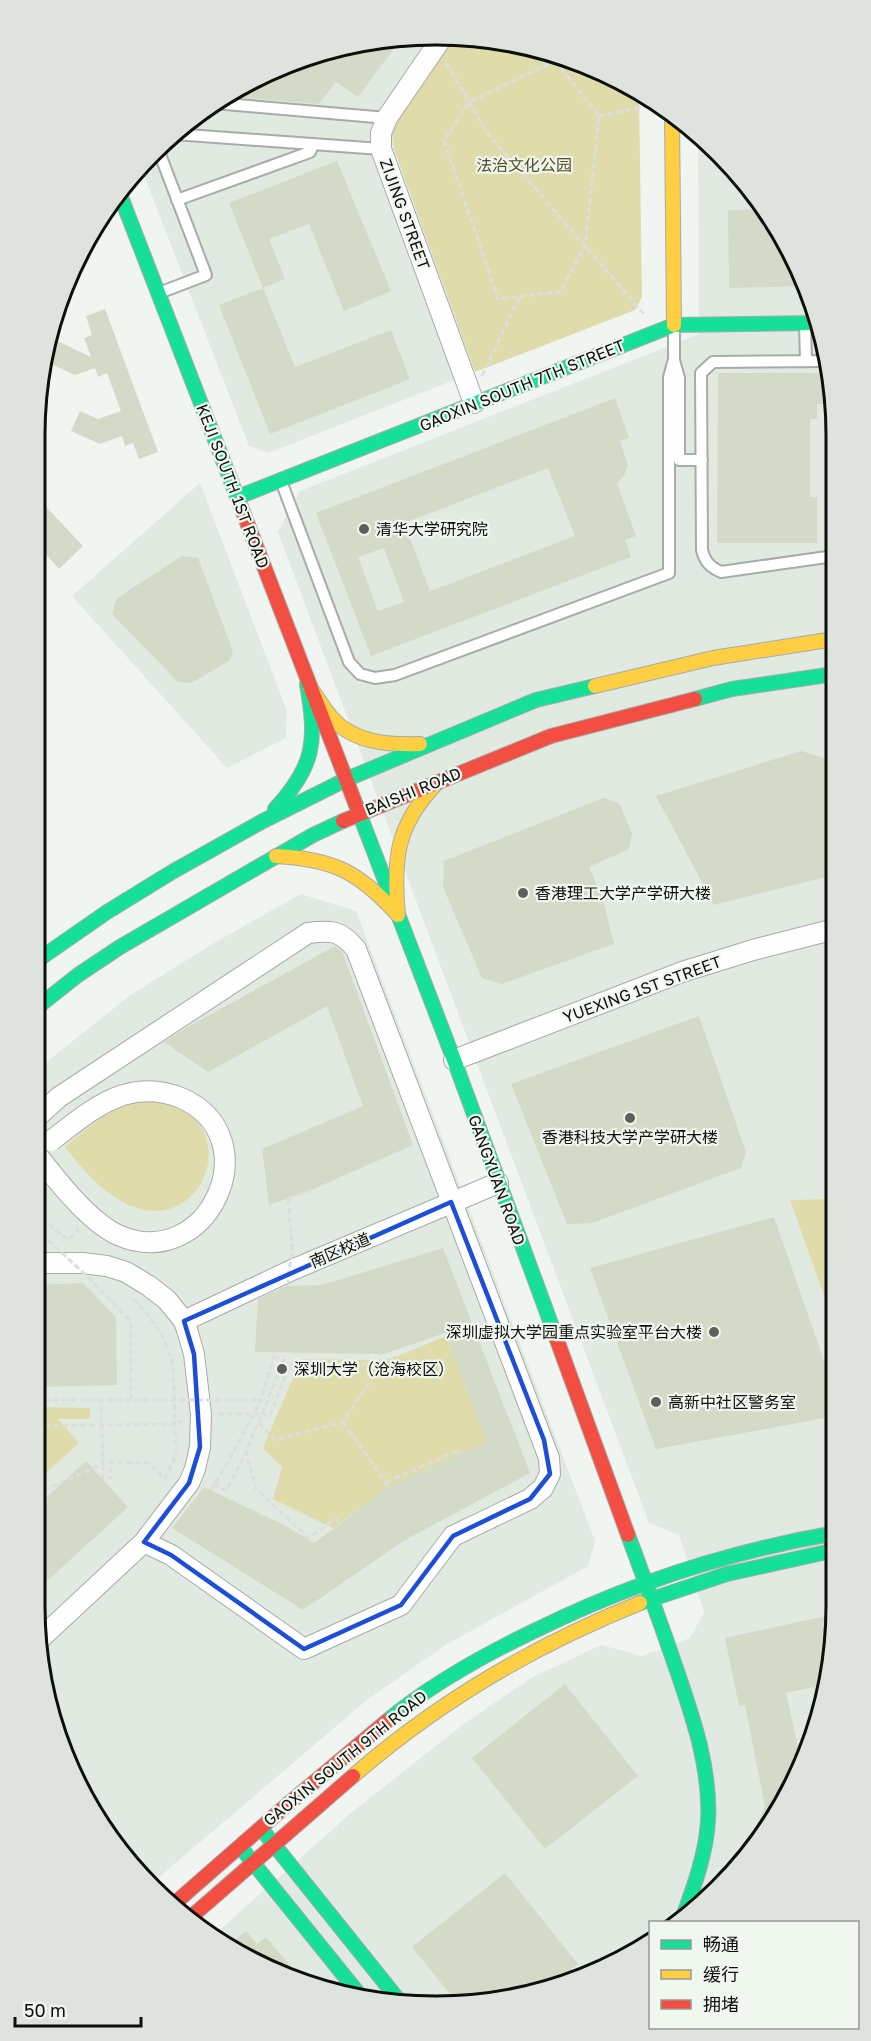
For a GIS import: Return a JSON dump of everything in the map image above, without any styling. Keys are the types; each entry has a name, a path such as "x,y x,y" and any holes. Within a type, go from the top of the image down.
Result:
{"street":[{"name":"ZIJING STREET","path":"437,45 387,118 381,133 381,149 473,401"},
{"path":"672,125 674,325"},
{"name":"KEJI SOUTH 1ST ROAD","path":"123,202 238,497 307,684 347,779"},
{"name":"GAOXIN SOUTH 7TH STREET","path":"238,497 473,401 674,325 809,323"},
{"path":"45,954 107,912 172,872 263,821 347,779 536,700 713,658 826,640"},
{"name":"BAISHI ROAD","path":"45,1000 120,947 313,835 359,813 551,736 732,689 826,675"},
{"path":"307,684 332,718 347,731 378,742 399,745 431,744"},
{"path":"263,821 288,796 307,768 312,742 313,713 307,684"},
{"name":"GANGYUAN ROAD","path":"347,779 454,1060 652,1599 699,1737 708,1796 708,1823 705,1851 688,1903"},
{"path":"398,915 395,868 402,833 422,798 439,781"},
{"path":"276,856 320,862 345,870 362,879 398,915"},
{"path":"45,1109 59,1097 308,933 328,930 346,937 356,949 549,1458 550,1474 543,1488 530,1499 453,1536 401,1605 304,1649 171,1555 144,1542"},
{"name":"YUEXING 1ST STREET","path":"454,1060 682,972 826,931"},
{"path":"45,1146 84,1116 108,1102 132,1092 158,1091 186,1100 206,1116 219,1136 223,1149 224,1175 216,1202 199,1223 171,1238 151,1241 134,1240 102,1225 68,1193 45,1166"},
{"name":"南区校道","path":"183,1321 292,1270 498,1183"},
{"path":"45,1263 83,1263 107,1266 126,1272 167,1300 183,1321 194,1354 201,1414 200,1447 189,1483 144,1542 46,1633"},
{"name":"GAOXIN SOUTH 9TH ROAD","path":"178,1899 319,1776 428,1690 487,1654 602,1599 695,1564 799,1538 826,1534"},
{"name":"GAOXIN SOUTH 9TH ROAD","path":"196,1913 373,1758 430,1714 498,1671 561,1638 652,1599 714,1578 769,1563 826,1552"},
{"path":"261,1828 394,1994"},
{"path":"240,1846 353,1987"}],"lane":[{"path":"229,104 387,118"},
{"path":"187,135 381,149"},
{"path":"177,200 310,152 313,144"},
{"path":"159,293 206,275 161,157"},
{"path":"674,325 674,359 679,378 679,460 702,460"},
{"path":"806,361 811,327"},
{"path":"281,481 350,662 360,674 375,678 396,675 669,573 669,377 674,359"},
{"path":"818,361 713,362 701,373 702,550 707,563 713,569 721,572 826,557"}],"path":[{"path":"442,45 469,102 488,134 658,331"},
{"path":"551,63 469,102 444,141 498,299 560,292 585,246 599,116 558,65"},
{"path":"599,116 646,107"},
{"path":"473,401 520,296"},
{"path":"288,1282 292,1247 288,1199 311,1190"},
{"path":"45,1221 68,1240 78,1230 70,1221"},
{"path":"45,1238 89,1278 131,1322 131,1399"},
{"path":"80,1280 103,1280"},
{"path":"130,1296 146,1312 162,1335 173,1364 176,1455 165,1479"},
{"path":"259,1423 274,1440 343,1422 381,1364 381,1354"},
{"path":"211,1490 214,1484 261,1400 275,1355 284,1359 263,1414 226,1491 214,1484"},
{"path":"263,1414 269,1417 290,1365 381,1364"},
{"path":"45,1400 261,1400"},
{"path":"101,1400 103,1478 111,1478 110,1462 149,1462 181,1492"},
{"path":"343,1422 389,1487"},
{"path":"45,1426 116,1425"},
{"path":"386,1482 459,1450 461,1454"},
{"path":"246,1452 256,1489 309,1538 336,1519 339,1523"},
{"path":"45,1490 103,1464"}],"highlighted area":[{"path":"451,1202 544,1440 550,1474 530,1499 453,1536 401,1605 304,1649 171,1555 144,1542 189,1483 200,1447 194,1354 184,1321"}],"shaded area":[{"path":"447,45 391,128 394,149 475,372 268,453 249,446 144,176 178,142 219,111 240,97 286,75 334,58 385,48"},
{"path":"698,147 712,159 745,198 774,240 786,263 813,334 823,385 825,410 826,1606 823,1656 813,1707 786,1778 774,1801 745,1843 712,1882 693,1899 665,1921 649,1921 649,1932 631,1944 561,1975 537,1983 486,1993 410,1995 385,1993 334,1983 263,1956 219,1930 352,1812 465,1723 533,1677 601,1645 642,1656 690,1638 704,1612 679,1535 649,1523 278,532 300,491 699,334"},
{"path":"200,483 287,711 286,738 227,768 72,596"},
{"name":"深圳大学（沧海校区）","path":"301,894 356,911 595,1541 588,1566 444,1646 367,1700 157,1879 111,1822 85,1778 58,1707 48,1656 45,1606 45,1063 132,994 219,940"}],"green space":[{"name":"法治文化公园","path":"447,45 486,48 537,58 608,85 639,102 642,297 635,310 475,372 394,149 391,128"},
{"path":"149,1100 176,1105 196,1120 206,1138 209,1158 204,1177 193,1194 178,1206 157,1211 134,1207 114,1196 87,1173 65,1147 114,1111"},
{"path":"826,1199 826,1301 790,1200"},
{"path":"446,1336 487,1442 389,1487 333,1528 273,1499 282,1467 263,1448 301,1359 385,1360"},
{"path":"45,1407 90,1408 90,1419 58,1419 79,1443 45,1474"}],"building":[{"path":"395,47 358,97 336,82 319,104 240,97 286,75 334,58"},
{"path":"337,161 391,291 344,311 309,224 269,239 285,279 263,288 229,203"},
{"path":"753,209 774,240 796,286 729,288 728,210"},
{"path":"263,288 295,367 391,330 410,379 270,434 219,305"},
{"path":"105,309 158,452 139,459 133,443 125,446 122,436 100,444 71,431 80,411 98,419 121,411 107,373 98,377 95,368 75,375 52,364 57,341 91,357 84,338 92,335 86,316"},
{"path":"718,373 821,373 825,404 817,404 817,419 810,419 810,497 817,497 817,543 717,543"},
{"name":"清华大学研究院","path":"615,398 629,438 620,441 628,465 625,474 617,484 636,536 625,540 631,557 371,656 316,513","holes":["548,468 575,536 430,591 404,523","384,548 404,602 378,611 358,557"]},
{"path":"45,506 83,546 59,569 45,553"},
{"path":"182,556 198,558 233,651 229,661 191,683 178,682 112,614 117,598"},
{"path":"801,751 826,759 826,877 714,905 656,796"},
{"name":"香港理工大学产学研大楼","path":"603,798 619,803 632,833 629,849 589,867 603,900 614,944 502,984 482,978 443,887 444,861"},
{"path":"335,946 342,951 413,1145 311,1190 269,1205 262,1149 363,1106 327,1006 208,1072 164,1042"},
{"name":"香港科技大学产学研大楼","path":"699,1016 746,1152 741,1168 592,1223 567,1224 511,1084"},
{"name":"深圳虚拟大学园重点实验室平台大楼","path":"774,1217 826,1366 826,1418 656,1449 590,1268"},
{"path":"443,1248 530,1473 405,1540 303,1610 172,1528 204,1487 288,1527 314,1543 389,1487 487,1442 445,1333 384,1354 255,1352 258,1299 287,1286 322,1285"},
{"path":"83,1283 116,1317 117,1385 45,1387 45,1285"},
{"path":"86,1461 128,1507 45,1583 45,1499"},
{"path":"826,1616 823,1656 817,1686 786,1693 798,1749 774,1801 756,1828 765,1806 745,1705 739,1706 725,1638"},
{"path":"565,1684 638,1776 545,1849 472,1758"},
{"path":"505,1873 578,1964 567,1973 537,1983 486,1993 451,1995 412,1947"},
{"path":"246,1931 257,1944 266,1937 293,1969 263,1956 235,1941"}],"traffic: fast":[{"path":"123,202 243,512"},
{"path":"238,497 674,325 809,323"},
{"path":"695,699 732,689 826,675"},
{"path":"275,809 298,779 310,752 312,722 307,684"},
{"path":"45,955 107,912 172,872 263,821 347,779 536,700 595,686"},
{"path":"356,805 454,1060 557,1340"},
{"path":"45,1001 78,975 120,947 313,835 343,821"},
{"path":"628,1535 688,1703 703,1761 708,1821 705,1845 688,1903"},
{"path":"387,1721 439,1683 495,1650 607,1598 719,1559 826,1535"},
{"path":"640,1603 727,1574 826,1552"},
{"path":"263,1831 394,1994"},
{"path":"242,1849 353,1987"}],"traffic: slow":[{"path":"672,125 674,325"},
{"path":"595,686 713,658 826,640"},
{"path":"310,687 332,718 351,733 384,743 420,744"},
{"path":"398,915 396,877 400,844 412,814 436,784"},
{"path":"276,856 314,860 344,870 371,888 398,915"},
{"path":"353,1776 419,1724 489,1678 563,1637 640,1603"}],"traffic: jam":[{"path":"243,512 356,805"},
{"path":"343,821 551,736 695,699"},
{"path":"557,1340 628,1535"},
{"path":"179,1900 387,1721"},
{"path":"196,1913 353,1776"}],"place":[{"name":"清华大学研究院","path":"364,529"},
{"name":"香港理工大学产学研大楼","path":"523,893"},
{"name":"香港科技大学产学研大楼","path":"630,1118"},
{"name":"深圳虚拟大学园重点实验室平台大楼","path":"714,1332"},
{"name":"深圳大学（沧海校区）","path":"282,1369"},
{"name":"高新中社区警务室","path":"656,1402"}]}
